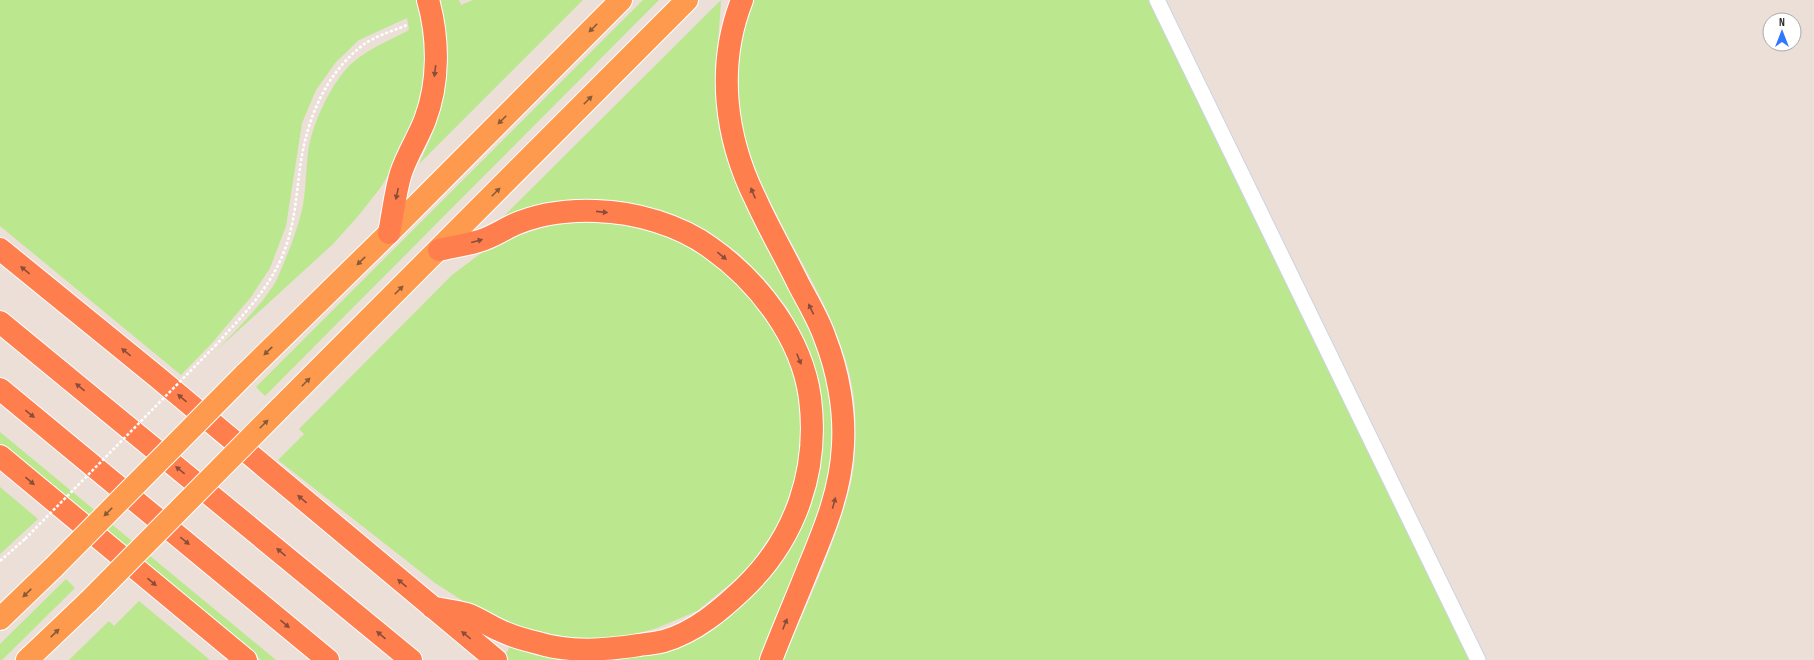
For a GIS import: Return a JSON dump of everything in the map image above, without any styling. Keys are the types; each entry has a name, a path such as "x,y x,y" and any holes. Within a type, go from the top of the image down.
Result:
{"highway":[{"path":"389,233 401,174 425,120 433,91 436,63 435,32 428,0"},
{"path":"0,620 621,0"},
{"path":"27,660 89,601 687,0"},
{"path":"742,0 735,17 727,55 727,98 733,138 755,200 825,338 837,381 841,409 843,444 840,480 830,516 771,660"},
{"path":"432,607 467,614 501,631 540,644 580,650 622,648 664,641 702,624 731,601 777,552 793,520 803,493 809,463 811,430 810,397 803,368 782,324 761,294 738,270 710,247 690,236 667,225 632,216 596,211 552,213 513,225 481,241 439,250"},
{"path":"0,249 156,376 496,660"},
{"path":"0,322 411,660"},
{"path":"0,389 328,660"},
{"path":"0,456 246,660"}],"lane":[{"path":"1157,0 1478,660"}],"path":[{"path":"0,561 25,539 215,346 256,300 283,255 296,207 303,151 315,106 328,84 341,67 364,45 408,24"}],"green space":[{"path":"0,0 418,0 425,33 425,79 420,107 394,165 381,187 359,215 333,244 218,349 266,297 277,279 292,243 301,214 305,192 310,142 313,130 329,93 344,72 357,59 409,30 407,18 359,40 336,62 316,90 302,123 286,226 270,268 251,297 212,343 181,375 0,226"},
{"path":"440,0 459,0 461,5 473,0 583,0 419,164 436,124 445,78 445,46"},
{"path":"643,0 659,0 265,396 256,387"},
{"path":"721,0 716,68 716,102 721,136 728,163 738,188 762,238 802,311 819,348 831,402 833,442 829,477 820,510 808,544 759,660 596,660 624,658 665,648 762,585 781,561 798,535 812,500 820,467 823,432 820,399 806,345 788,309 767,282 738,253 712,234 675,216 636,205 556,201 530,207 503,217"},
{"path":"754,0 1149,0 1469,660 783,660 821,573 845,506 851,483 855,456 855,409 849,371 836,333 826,309 764,190 742,126 737,94 738,61 742,38"},
{"path":"594,221 622,224 658,232 695,249 717,263 761,308 786,352 793,373 799,401 801,431 798,464 792,494 777,527 746,571 697,611 657,628 621,638 581,639 544,634 506,622 471,606 435,583 278,460 304,434 299,429 452,275 492,245 544,227 570,222"},
{"path":"0,432 276,660 261,660 0,444"},
{"path":"0,487 38,519 0,554"},
{"path":"66,579 75,588 2,660 0,660 0,644"},
{"path":"139,601 210,660 69,660 109,621 114,626"},
{"path":"510,646 538,656 573,660 509,660 505,656"}]}
